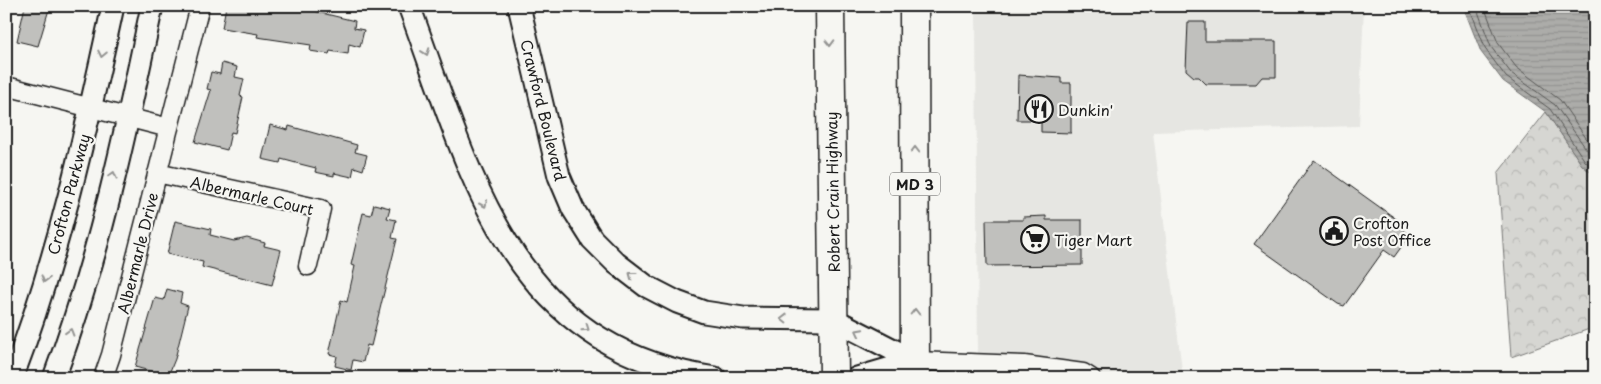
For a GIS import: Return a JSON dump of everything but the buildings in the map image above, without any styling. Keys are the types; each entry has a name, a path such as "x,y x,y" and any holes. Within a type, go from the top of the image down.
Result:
{"highway":[{"name":"Robert Crain Highway","path":"830,6 834,378"},
{"name":"MD 3","path":"914,6 915,369"}],"street":[{"name":"Crofton Parkway","path":"12,378 32,325 91,109 112,6"},
{"path":"54,378 69,337 128,117 152,6"},
{"name":"Albermarle Drive","path":"103,378 200,6"},
{"path":"409,6 486,208 507,246 534,282 565,313 601,338 647,361 689,374 715,378"},
{"name":"Crawford Boulevard","path":"519,6 559,176 573,209 592,239 616,263 646,286 677,302 704,312 743,318 833,319 915,369"},
{"path":"6,86 169,128"},
{"name":"Albermarle Court","path":"158,173 321,209 308,266"},
{"path":"857,378 915,369 1024,365 1083,373 1091,378"}],"shaded area":[{"path":"976,6 1364,6 1359,126 1153,132 1183,378 978,378"}],"green space":[{"path":"1546,112 1582,165 1595,176 1595,327 1511,357 1498,173"}],"water":[{"path":"1463,6 1595,6 1595,176 1582,165 1546,112 1503,81 1481,52"}],"place":[{"name":"Dunkin'","path":"1039,109"},
{"name":"Crofton Post Office","path":"1334,231"},
{"name":"Tiger Mart","path":"1035,239"}]}
